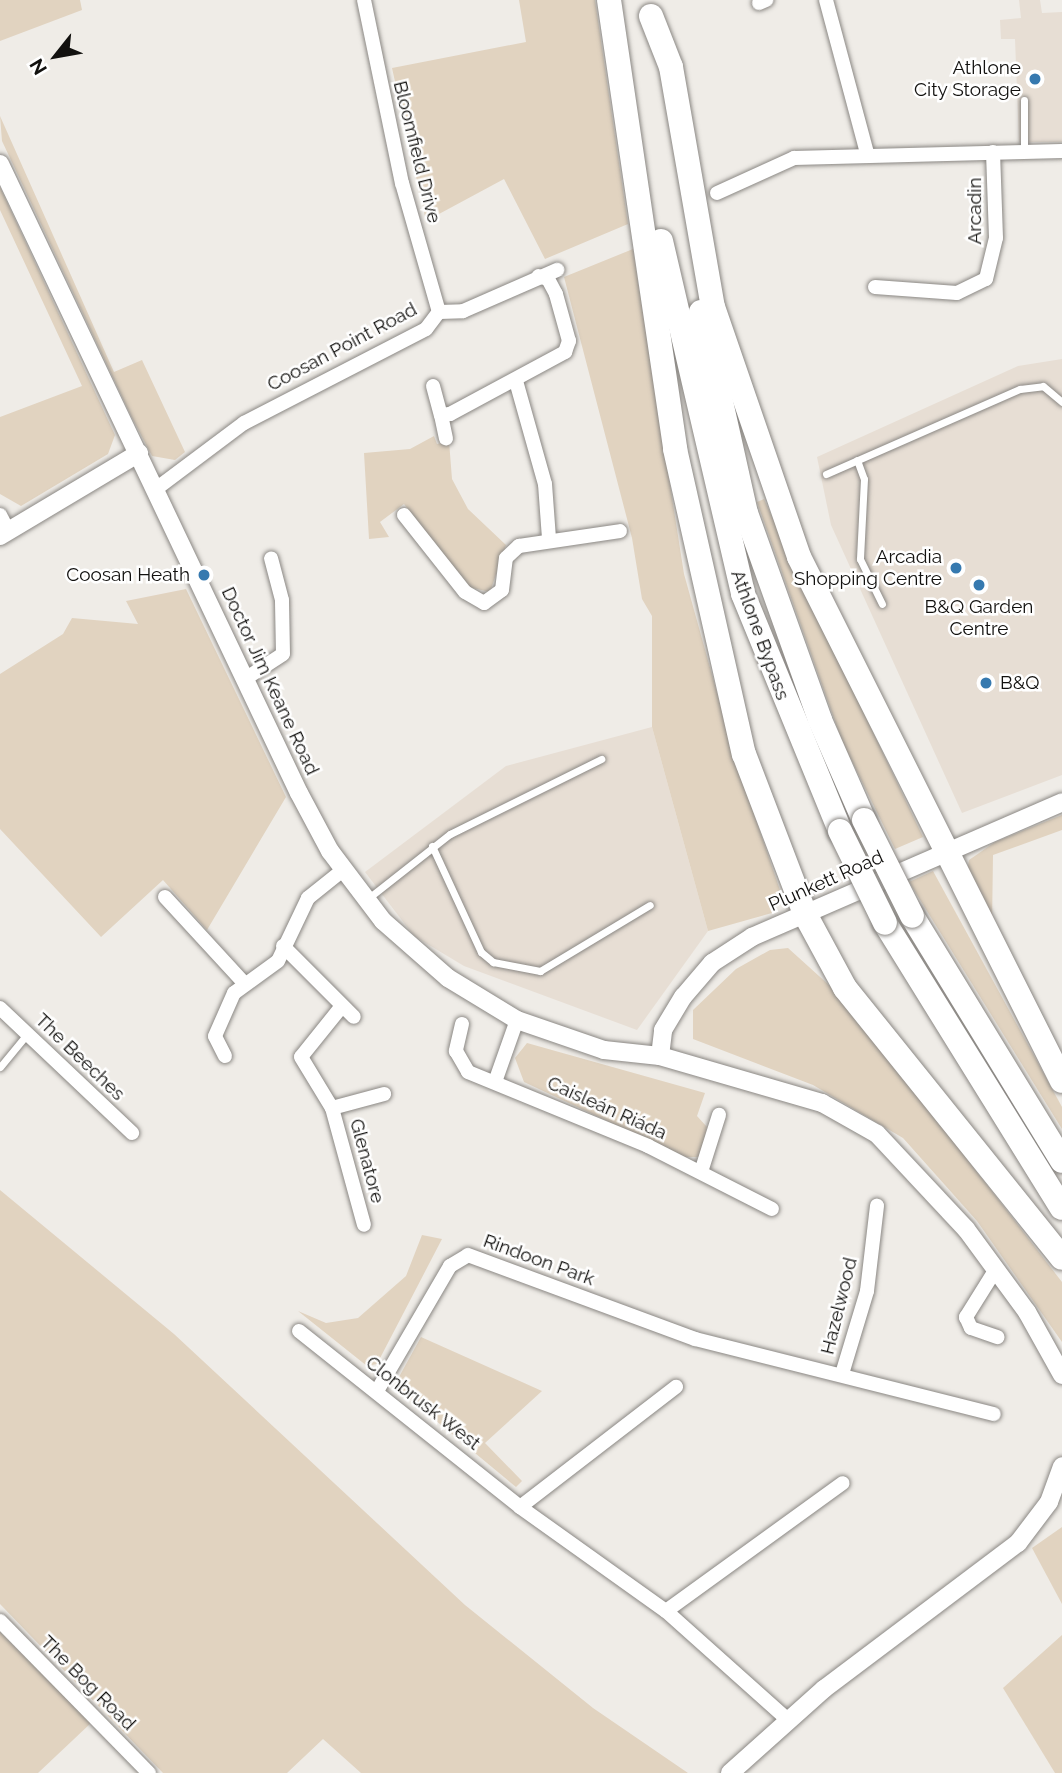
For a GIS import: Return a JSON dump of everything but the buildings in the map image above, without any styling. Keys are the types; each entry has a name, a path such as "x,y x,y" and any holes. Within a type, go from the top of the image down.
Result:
{"highway":[{"path":"609,0 694,553 744,754 805,914 845,988 1062,1258"},
{"name":"Athlone Bypass","path":"622,0 673,309 743,594 840,831 885,923 1062,1208"},
{"path":"650,8 671,67 713,307 749,423 799,557 1062,1081"},
{"name":"Athlone Bypass","path":"650,8 729,451 776,606 864,820 912,916 1062,1161"}],"street":[{"name":"Bloomfield Drive","path":"364,0 402,183 439,312"},
{"path":"826,0 867,153"},
{"path":"717,193 784,159 867,153 1062,151"},
{"name":"Arcadin","path":"875,287 957,293 986,279 996,237 993,152"},
{"name":"Doctor Jim Keane Road","path":"0,164 245,679 343,870 365,900 435,968 517,1020 604,1050 660,1056 822,1103 864,1125 912,1165 996,1269 1062,1375"},
{"name":"Coosan Point Road","path":"156,489 244,423 426,329 439,312 463,311 557,270"},
{"path":"441,415 516,381 568,345 551,283 538,276"},
{"path":"516,381 545,484 549,539"},
{"path":"433,386 446,438"},
{"path":"3,527 139,453"},
{"path":"404,514 465,592 484,603 502,590 510,552 549,539 620,531"},
{"path":"245,679 283,654 283,610 271,558"},
{"name":"Plunkett Road","path":"660,1056 663,1030 712,964 805,914 1062,803"},
{"path":"225,1056 216,1032 244,983 275,964 312,894 343,870"},
{"path":"165,897 244,983"},
{"path":"283,946 354,1017"},
{"name":"Glenatore","path":"342,1006 301,1057 332,1108 364,1225"},
{"name":"The Beeches","path":"0,1008 132,1133"},
{"path":"495,1082 517,1020"},
{"name":"Caisleán Riáda","path":"462,1024 455,1045 460,1063 495,1082 701,1172 772,1209"},
{"name":"Glenatore","path":"332,1108 384,1094"},
{"path":"701,1172 719,1115"},
{"name":"Hazelwood","path":"842,1374 867,1292 877,1206"},
{"name":"Rindoon Park","path":"377,1391 450,1266 464,1255 695,1339 756,1353"},
{"path":"996,1269 966,1317 971,1328 997,1337"},
{"name":"Clonbrusk West","path":"299,1331 520,1507 666,1611 788,1720"},
{"name":"Hazelwood","path":"756,1353 993,1414"},
{"path":"520,1507 676,1387"},
{"path":"730,1773 788,1720 1018,1543 1049,1502 1062,1466"},
{"path":"666,1611 843,1483"},
{"name":"The Bog Road","path":"0,1621 149,1773"}],"lane":[{"path":"1024,100 1024,151"},
{"path":"826,474 1020,389 1043,386 1062,402"},
{"path":"857,460 864,479 860,559 882,604"},
{"path":"365,900 432,846 601,760"},
{"path":"432,846 481,952 493,962 540,971 650,905"},
{"path":"0,1067 28,1033"}],"shaded area":[{"path":"0,0 80,0 82,10 0,41"},
{"path":"519,0 595,0 628,224 545,259 504,179 426,221 392,68 526,42"},
{"path":"1019,0 1040,0 1042,13 1062,12 1062,142 1019,142 1015,39 1001,39 1000,20 1021,18"},
{"path":"0,116 114,372 142,360 185,452 175,460 152,456 131,416 2,141"},
{"path":"0,187 115,435 108,454 21,506 0,494 0,417 82,386 0,210"},
{"path":"633,249 684,574 736,761 783,899 772,913 708,931 652,727 652,616 642,599 632,538 564,277"},
{"name":"Arcadia Shopping Centre","path":"1062,359 1062,775 962,813 831,525 817,457 1018,366"},
{"path":"434,436 437,444 449,441 452,479 468,509 506,545 490,592 468,587 404,504 380,522 389,537 369,539 364,453 410,449"},
{"path":"764,499 923,837 895,849 842,741 757,502"},
{"path":"186,589 286,797 207,930 163,880 101,937 0,829 0,674 63,634 72,618 138,624 126,601"},
{"path":"652,727 708,931 637,1030 464,966 414,936 365,872 506,766"},
{"path":"1062,815 1062,830 993,855 992,926 967,873 969,860 995,842"},
{"path":"933,871 1062,1107 1062,1129 909,882"},
{"path":"788,948 840,995 1062,1282 1062,1342 977,1221 903,1138 813,1085 693,1039 693,1010 736,969 770,950"},
{"path":"527,1043 705,1093 697,1116 707,1127 701,1157 684,1157 524,1082 515,1058"},
{"path":"0,1190 174,1334 465,1605 593,1708 688,1773 361,1773 323,1739 287,1773 163,1773 0,1604"},
{"path":"422,1235 442,1239 377,1364 367,1366 298,1311 326,1323 358,1318 406,1276"},
{"path":"421,1337 542,1391 485,1443 522,1481 516,1487 394,1386"},
{"path":"1062,1527 1062,1604 1032,1548"},
{"path":"0,1632 91,1723 38,1773 0,1773"},
{"path":"1062,1635 1062,1773 1055,1773 1003,1688"}],"place":[{"name":"Athlone City Storage","path":"1035,79"},
{"name":"Arcadia Shopping Centre","path":"956,568"},
{"name":"Coosan Heath","path":"204,575"},
{"name":"B&Q Garden Centre","path":"979,585"},
{"name":"B&Q","path":"986,683"}]}
